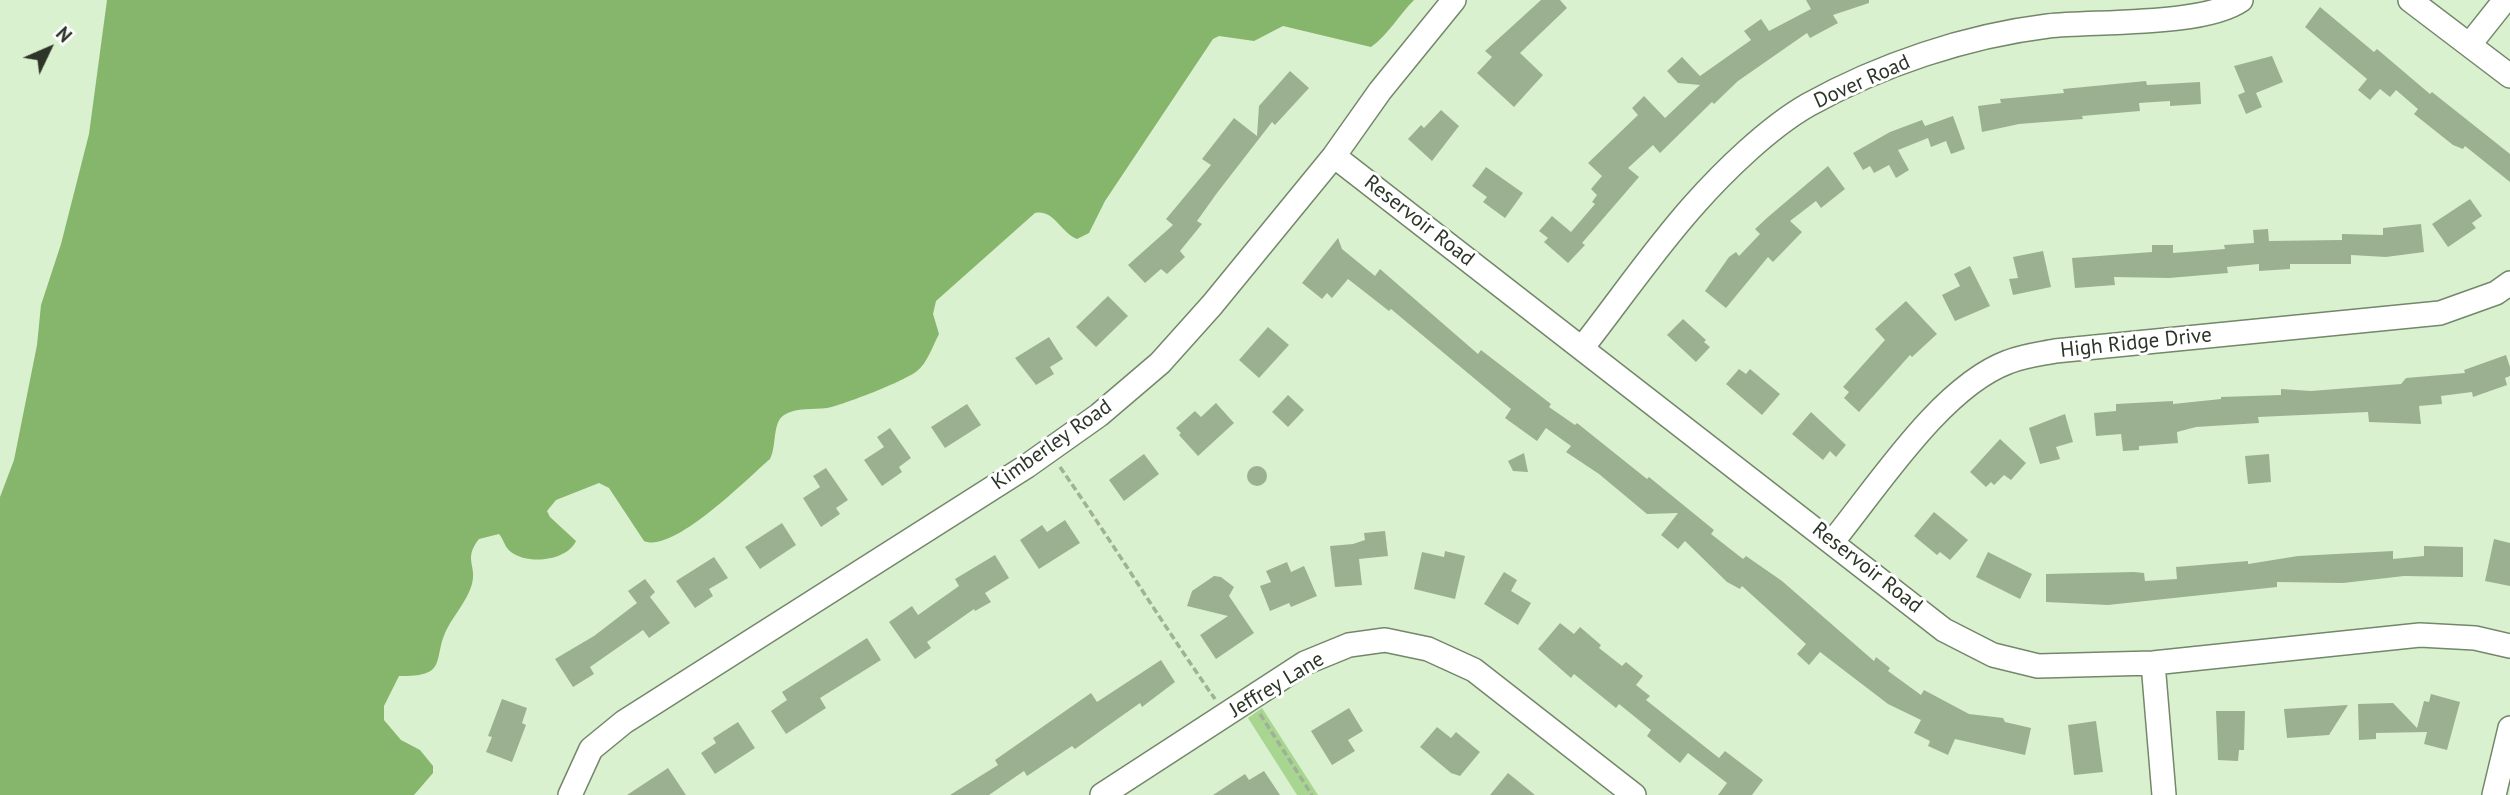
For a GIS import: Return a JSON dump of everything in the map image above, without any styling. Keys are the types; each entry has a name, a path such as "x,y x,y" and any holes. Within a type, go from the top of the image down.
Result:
{"street":[{"name":"Kimberley Road","path":"570,795 591,749 624,722 1048,451 1099,415 1160,363 1212,305 1334,156 1380,91 1454,0"},
{"name":"Dover Road","path":"1582,348 1693,206 1749,151 1807,106 1887,67 1957,46 2047,27 2188,17 2241,0"},
{"path":"2410,0 2510,76"},
{"path":"2470,44 2505,0"},
{"name":"Reservoir Road","path":"1334,156 1833,541 1944,630 1993,655 2038,666 2153,663 2420,635 2475,638 2510,646"},
{"name":"High Ridge Drive","path":"1833,541 1930,421 1964,388 2008,362 2055,351 2440,313 2496,293 2510,284"},
{"name":"Jeffrey Lane","path":"1102,795 1305,663 1349,645 1385,640 1428,649 1474,670 1634,795"},
{"path":"2153,663 2164,795"},
{"path":"2494,795 2510,728"}],"path":[{"path":"1048,451 1132,569 1172,637 1227,714"},
{"path":"1250,699 1312,795"}],"green space":[{"path":"107,0 1414,0 1383,37 1371,47 1283,26 1254,41 1219,36 1213,39 1105,201 1089,233 1077,239 1052,218 1035,213 936,301 933,314 939,334 921,368 900,381 846,402 784,415 776,429 770,459 691,526 657,542 644,541 609,488 599,483 556,500 547,511 576,541 571,548 556,557 537,560 518,556 509,550 499,534 479,539 471,557 473,577 470,590 443,638 437,664 426,673 399,676 384,706 384,720 401,740 420,750 433,766 433,773 414,795 0,795 0,497 14,460 37,345 41,305 61,244 89,134"},
{"path":"1262,708 1318,795 1297,795 1248,718"}],"building":[{"path":"1541,0 1560,0 1567,8 1520,53 1543,75 1514,107 1477,73 1492,57 1485,51"},
{"path":"1806,0 1869,0 1869,3 1833,15 1838,23 1810,38 1807,33 1738,81 1714,104 1712,102 1660,153 1653,145 1628,168 1639,177 1568,263 1544,242 1548,238 1539,231 1552,216 1571,232 1595,204 1592,202 1597,195 1591,189 1602,176 1588,163 1638,115 1632,108 1644,96 1665,118 1700,85 1678,83 1667,71 1682,57 1700,76 1751,40 1744,31 1761,19 1769,31 1811,9"},
{"path":"2320,7 2374,52 2377,49 2430,94 2432,92 2510,154 2510,182 2465,146 2463,149 2453,145 2414,114 2418,109 2396,90 2390,97 2380,89 2370,100 2358,90 2367,79 2305,27"},
{"path":"2272,56 2283,82 2256,93 2262,107 2246,114 2238,95 2245,92 2234,66"},
{"path":"1290,71 1309,88 1275,125 1272,122 1217,193 1197,221 1202,224 1180,251 1185,257 1167,274 1161,269 1145,283 1128,265 1173,225 1166,219 1211,165 1202,159 1234,118 1257,136 1259,106"},
{"path":"2146,81 2147,85 2200,82 2201,104 2170,106 2170,101 2139,103 2140,111 2019,124 1982,132 1978,106 2001,103 2000,99 2064,93 2063,89"},
{"path":"1441,110 1459,126 1432,161 1408,139 1421,125 1424,128"},
{"path":"1953,116 1965,149 1951,154 1946,141 1931,147 1928,138 1898,150 1909,170 1896,178 1889,165 1874,173 1870,166 1863,170 1853,153 1890,132 1922,120 1925,126"},
{"path":"1828,166 1845,189 1821,208 1816,201 1790,221 1802,232 1773,262 1768,257 1726,308 1705,291 1729,257 1736,252 1739,256 1760,234 1755,229"},
{"path":"1486,167 1523,193 1505,218 1483,202 1487,197 1472,186"},
{"path":"2470,199 2482,216 2472,223 2476,228 2448,247 2432,224"},
{"path":"2421,224 2424,252 2386,257 2351,255 2351,264 2290,264 2290,269 2259,271 2259,264 2227,267 2228,273 2169,278 2114,277 2115,285 2075,288 2072,258 2152,252 2152,245 2173,245 2173,253 2225,249 2224,245 2254,243 2253,230 2268,229 2269,241 2342,240 2342,234 2383,235 2383,228"},
{"path":"1338,238 1342,249 1375,276 1380,269 1478,354 1481,350 1551,404 1549,407 1575,425 1577,423 1647,479 1649,477 1714,530 1711,534 1743,559 1746,556 1782,581 1874,661 1876,657 1890,668 1888,671 1921,695 1924,690 1969,714 2003,718 2005,722 2031,728 2025,755 1955,739 1948,755 1928,746 1930,741 1914,733 1921,720 1888,704 1820,652 1809,665 1797,654 1806,644 1742,586 1740,589 1727,582 1685,541 1678,549 1661,535 1678,513 1647,514 1599,474 1566,452 1571,446 1546,428 1537,441 1505,418 1511,409 1391,309 1389,311 1348,279 1332,298 1327,293 1322,299 1302,283"},
{"path":"2043,251 2051,287 2013,295 2009,279 2018,278 2013,257"},
{"path":"1970,266 1990,306 1955,321 1942,295 1960,286 1954,274"},
{"path":"1108,296 1128,316 1096,347 1076,327"},
{"path":"1906,301 1937,334 1912,357 1910,355 1859,412 1844,398 1849,392 1843,387 1885,340 1875,329"},
{"path":"1683,319 1710,347 1696,362 1667,335"},
{"path":"1268,327 1289,345 1259,378 1239,360"},
{"path":"1049,337 1063,359 1050,367 1054,374 1036,385 1015,358"},
{"path":"2506,355 2510,367 2510,376 2505,378 2507,385 2473,397 2472,392 2441,396 2442,404 2419,406 2421,424 2369,422 2368,412 2258,417 2259,423 2196,427 2177,432 2178,443 2139,446 2139,450 2123,451 2121,434 2096,436 2094,413 2116,411 2116,404 2173,401 2173,404 2221,397 2281,395 2281,389 2311,391 2401,384 2406,378 2465,373 2464,370"},
{"path":"1739,369 1746,374 1750,369 1780,394 1762,415 1726,384"},
{"path":"1288,395 1304,410 1288,427 1272,412"},
{"path":"1216,403 1234,423 1198,456 1176,428 1195,411 1201,417"},
{"path":"967,404 981,425 945,448 931,427"},
{"path":"1811,412 1846,445 1836,457 1830,451 1823,460 1792,434"},
{"path":"2065,414 2073,442 2056,447 2060,459 2040,464 2029,428"},
{"path":"890,428 911,458 899,467 902,472 882,486 864,460 884,447 877,437"},
{"path":"2000,439 2026,463 2011,480 2004,475 1994,485 1991,482 1986,487 1970,472"},
{"path":"1524,453 1528,472 1513,471 1508,461"},
{"path":"1144,454 1159,474 1124,501 1109,480"},
{"path":"2269,454 2271,482 2248,484 2245,456"},
{"path":"1257,466 1264,469 1267,476 1264,483 1257,486 1250,483 1247,476 1250,469"},
{"path":"826,468 848,500 836,508 840,514 821,527 803,498 820,487 813,476"},
{"path":"1934,512 1968,540 1950,560 1940,552 1937,555 1914,536"},
{"path":"1065,520 1080,543 1039,569 1020,540 1042,525 1047,532"},
{"path":"782,523 796,545 760,569 745,547"},
{"path":"1385,531 1388,556 1359,559 1362,585 1335,587 1330,546 1353,544 1365,540 1364,533"},
{"path":"2494,539 2510,543 2510,586 2485,581"},
{"path":"2424,546 2463,547 2463,577 2404,576 2343,583 2277,582 2277,587 2108,605 2046,602 2046,574 2134,572 2144,573 2145,581 2177,579 2176,567 2248,561 2248,564 2298,556 2393,551 2393,559 2424,556"},
{"path":"1445,551 1465,556 1455,599 1414,589 1422,552 1444,557"},
{"path":"1988,552 2032,574 2020,599 1976,577"},
{"path":"995,555 1009,578 985,593 991,602 975,611 974,609 927,642 931,648 915,659 889,622 912,606 918,615 959,586 955,579"},
{"path":"714,557 728,578 709,589 713,596 695,608 676,581"},
{"path":"1287,562 1291,572 1304,566 1317,596 1291,607 1289,603 1270,611 1260,586 1271,582 1266,571"},
{"path":"1504,572 1517,580 1511,591 1531,603 1518,625 1484,604"},
{"path":"1214,576 1221,577 1234,587 1229,596 1254,633 1216,659 1200,635 1228,616 1187,606 1192,591"},
{"path":"645,579 655,592 650,597 670,623 649,638 643,630 590,667 594,674 573,687 555,659 594,636 637,603 628,591"},
{"path":"1560,623 1574,634 1580,627 1601,645 1599,648 1622,666 1626,662 1643,676 1636,685 1650,696 1646,700 1719,758 1725,751 1763,780 1752,795 1718,795 1727,783 1688,753 1680,763 1647,736 1651,730 1619,704 1616,708 1574,674 1571,678 1538,649"},
{"path":"867,638 881,660 820,698 826,708 786,734 771,711 787,700 782,692"},
{"path":"1161,660 1175,682 1142,707 1140,703 1075,749 1072,746 1027,776 1024,771 989,795 950,795 998,765 995,760 1091,693 1097,702"},
{"path":"2431,694 2460,702 2447,750 2424,744 2427,732 2376,733 2376,739 2359,740 2358,704 2393,703 2417,728 2424,701 2429,702"},
{"path":"502,699 527,708 522,723 526,725 512,762 486,752 492,737 488,736"},
{"path":"2348,705 2329,735 2287,738 2284,709"},
{"path":"1349,708 1363,731 1348,740 1355,751 1332,765 1311,731"},
{"path":"2216,711 2245,711 2244,750 2239,750 2238,761 2218,760"},
{"path":"2096,721 2103,772 2074,775 2068,725"},
{"path":"738,722 755,748 715,774 701,753 716,743 713,738"},
{"path":"1437,727 1451,738 1456,732 1480,752 1460,776 1451,773 1420,747"},
{"path":"668,768 686,795 627,795"},
{"path":"1264,771 1280,795 1213,795 1245,774 1249,780"},
{"path":"1508,773 1535,795 1490,795"}]}
